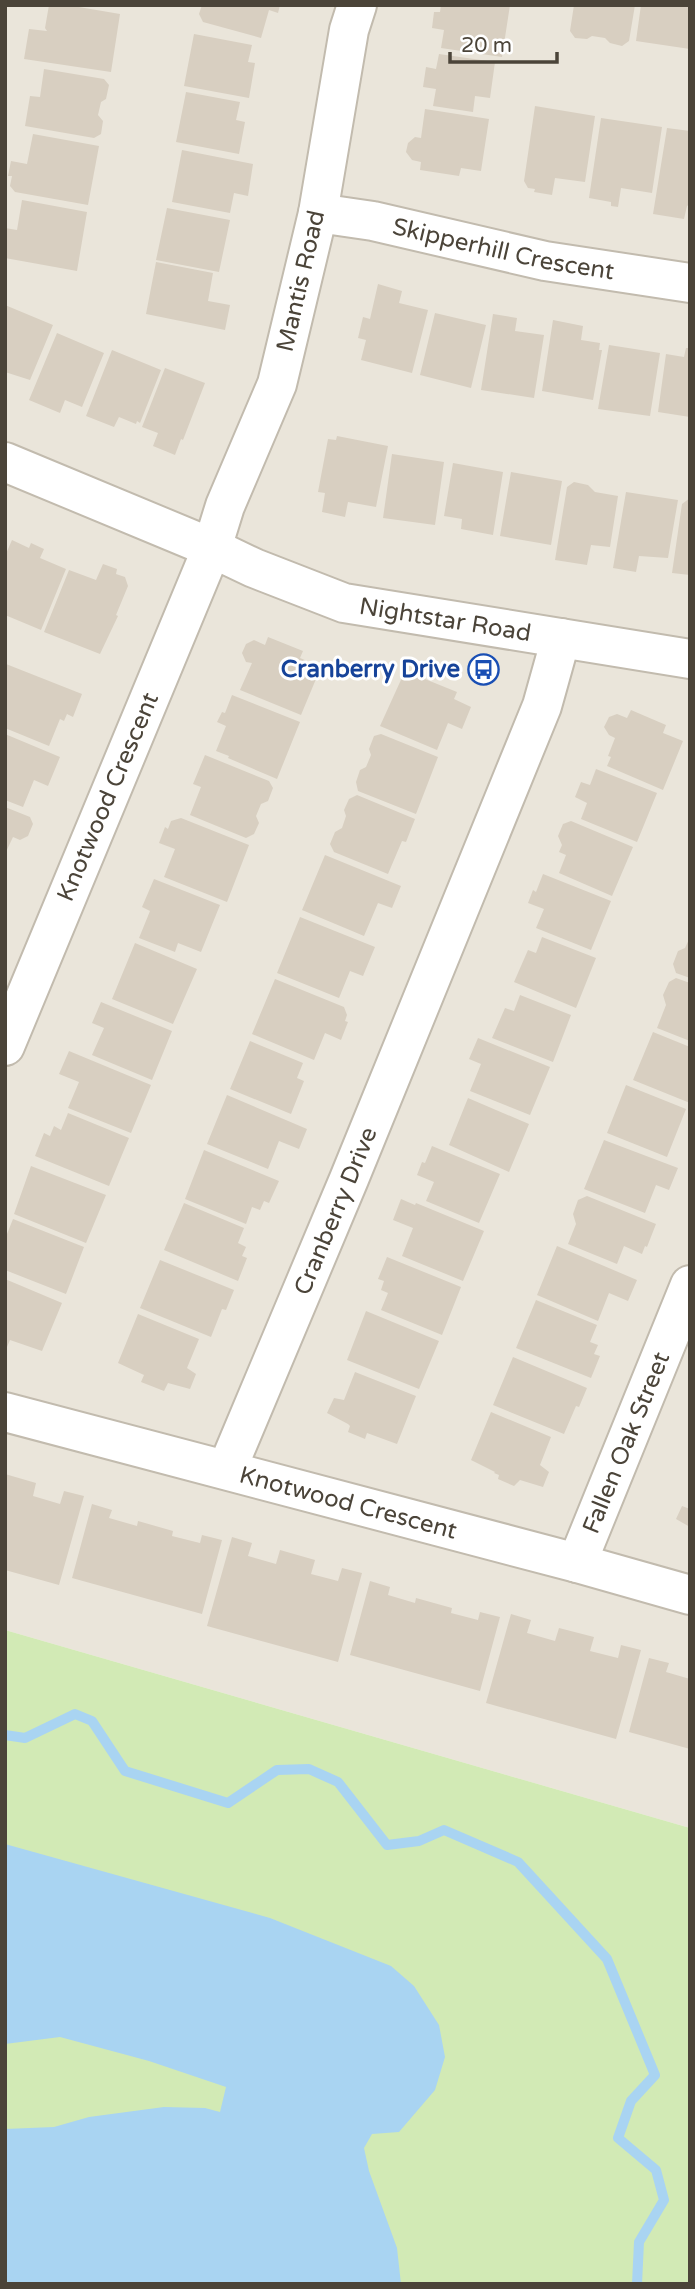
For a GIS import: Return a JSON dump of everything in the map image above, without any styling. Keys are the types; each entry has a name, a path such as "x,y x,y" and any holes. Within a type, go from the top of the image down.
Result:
{"street":[{"name":"Mantis Road","path":"212,548 225,506 277,384 318,213 349,30 357,5"},
{"name":"Skipperhill Crescent","path":"318,213 373,221 545,261 690,283"},
{"name":"Nightstar Road","path":"5,462 254,568 344,603 690,659"},
{"name":"Knotwood Crescent","path":"5,1046 212,548"},
{"name":"Cranberry Drive","path":"227,1469 542,706 561,638"},
{"name":"Fallen Oak Street","path":"577,1563 690,1285"},
{"name":"Knotwood Crescent","path":"5,1412 227,1469 690,1595"}],"shaded area":[{"path":"5,5 690,5 690,1828 5,1630"}],"green space":[{"path":"5,1630 690,1828 690,2284 5,2284"}],"water":[{"path":"5,1844 270,1918 391,1966 414,1986 439,2025 445,2057 435,2090 399,2132 372,2134 364,2148 369,2171 397,2248 401,2284 16,2284 5,2281 5,2129 54,2127 89,2117 164,2107 205,2108 220,2112 226,2087 149,2061 60,2037 5,2044"}],"building":[{"path":"49,5 67,5 120,14 111,72 24,59 29,29 47,31 45,28"},
{"path":"202,5 280,5 278,13 269,10 261,38 203,22 199,14"},
{"path":"441,5 510,5 502,57 441,48 444,30 432,28 434,12 440,12"},
{"path":"574,5 635,5 629,41 622,46 610,43 605,38 575,38 570,31"},
{"path":"641,5 690,5 690,49 636,41"},
{"path":"194,34 252,45 248,62 255,63 249,98 184,86"},
{"path":"439,54 495,62 490,98 475,96 473,112 433,106 436,89 423,87 426,67 436,69"},
{"path":"44,69 104,79 109,85 98,115 103,121 101,134 94,138 25,126 30,96 40,97"},
{"path":"186,92 240,102 236,120 245,122 239,154 176,142"},
{"path":"535,106 595,116 585,182 555,178 552,195 534,192 535,189 528,188 524,181"},
{"path":"425,109 489,119 481,171 461,168 459,176 420,170 421,162 412,160 406,152 408,143 415,137 421,138"},
{"path":"601,118 662,127 652,193 621,188 618,207 611,206 611,202 589,198"},
{"path":"667,128 690,131 690,204 684,219 653,214"},
{"path":"33,134 99,146 88,205 15,192 10,186 12,176 8,176 11,161 27,164"},
{"path":"182,150 253,164 248,196 234,193 230,213 172,202"},
{"path":"22,200 87,212 77,271 5,258 5,228 17,230"},
{"path":"167,208 230,220 219,272 156,260"},
{"path":"156,262 213,273 208,301 230,305 225,330 146,314"},
{"path":"378,284 402,291 399,303 428,310 412,373 361,360 366,340 358,338 363,317 370,319"},
{"path":"5,305 53,325 30,380 5,372"},
{"path":"435,313 486,325 471,388 420,375"},
{"path":"493,314 517,318 515,331 544,335 534,398 481,390"},
{"path":"553,320 583,326 581,340 600,343 599,350 602,350 593,400 542,391"},
{"path":"57,333 104,353 82,407 65,400 60,413 29,400"},
{"path":"609,345 660,353 650,416 598,409"},
{"path":"686,348 690,348 690,417 658,412 666,354 684,357"},
{"path":"112,350 161,370 140,423 119,417 114,427 86,416"},
{"path":"165,368 205,383 175,455 153,446 158,433 142,427"},
{"path":"337,436 388,446 376,507 348,502 345,517 322,512 325,493 318,492 328,439 336,440"},
{"path":"392,454 444,462 435,525 383,518"},
{"path":"453,463 503,472 493,535 461,529 462,519 444,516"},
{"path":"511,472 562,481 551,545 500,536"},
{"path":"574,482 588,485 595,492 618,496 610,547 591,545 587,565 555,560 567,487"},
{"path":"626,492 678,500 668,558 639,556 636,572 613,568"},
{"path":"690,498 690,575 672,573 682,504"},
{"path":"12,540 29,548 31,543 44,549 40,558 66,569 41,630 5,615 5,556"},
{"path":"103,564 117,569 116,574 125,577 128,586 116,615 118,616 100,654 44,632 69,570 96,580"},
{"path":"268,637 303,651 300,658 321,667 301,715 240,690 252,663 246,662 242,653 246,644 254,640 265,645"},
{"path":"6,664 82,694 73,717 67,714 64,721 60,719 49,746 5,728"},
{"path":"405,671 457,692 454,699 471,707 462,729 448,723 437,750 380,726"},
{"path":"232,695 300,722 277,779 216,751 226,726 217,722 222,712 225,713"},
{"path":"631,710 666,725 663,733 683,741 663,790 607,766 615,738 609,735 604,727 609,717 617,714 627,718"},
{"path":"5,734 60,757 48,786 34,780 23,807 5,800"},
{"path":"381,734 438,757 416,814 358,791 356,782 360,770 366,767 371,755 369,749 374,736"},
{"path":"205,755 269,781 273,788 268,801 261,804 256,816 259,823 254,834 246,838 190,815 201,787 193,784"},
{"path":"596,769 657,793 637,842 581,819 587,803 575,797 581,782 590,785"},
{"path":"357,795 415,819 388,874 334,852 330,844 335,832 342,828 346,816 344,810 349,799"},
{"path":"5,807 30,817 33,824 28,836 20,840 13,837 5,854"},
{"path":"181,818 249,845 227,902 164,877 175,849 159,843 165,827 168,829 171,821"},
{"path":"571,821 633,847 612,896 559,873 566,855 559,852 562,845 558,836 563,824"},
{"path":"325,855 401,886 392,908 378,903 364,936 302,910"},
{"path":"543,874 611,901 591,950 536,928 544,909 528,903"},
{"path":"154,879 220,905 201,952 178,943 175,952 139,938 150,911 142,907"},
{"path":"300,917 375,947 363,976 350,971 339,998 277,973"},
{"path":"542,937 596,958 576,1008 514,982 528,950 536,953"},
{"path":"690,937 690,978 676,973 673,964 678,951 685,948"},
{"path":"135,943 197,969 173,1024 112,999"},
{"path":"676,978 690,983 690,1041 657,1028 666,1005 663,995 669,982"},
{"path":"275,979 344,1007 347,1015 345,1021 348,1022 341,1040 325,1033 314,1060 252,1034"},
{"path":"520,995 571,1015 553,1062 492,1038 505,1008 514,1011"},
{"path":"101,1002 172,1031 152,1080 92,1055 104,1028 92,1023"},
{"path":"653,1032 690,1047 690,1103 633,1080"},
{"path":"478,1038 550,1067 530,1115 470,1091 481,1064 469,1059"},
{"path":"250,1041 303,1063 297,1078 304,1081 291,1114 230,1089"},
{"path":"69,1051 151,1085 131,1133 68,1108 79,1082 59,1074"},
{"path":"626,1085 686,1109 667,1157 607,1133"},
{"path":"227,1095 307,1129 299,1149 279,1141 268,1169 207,1144"},
{"path":"468,1098 529,1124 509,1172 449,1145"},
{"path":"68,1113 129,1138 109,1186 35,1156 44,1133 50,1136 54,1126 61,1130"},
{"path":"604,1140 678,1168 669,1190 656,1185 645,1213 584,1189"},
{"path":"432,1146 500,1174 479,1223 426,1201 434,1182 417,1175"},
{"path":"204,1150 279,1181 269,1203 264,1201 260,1210 252,1207 246,1224 185,1199"},
{"path":"31,1166 106,1195 86,1243 14,1214"},
{"path":"587,1196 656,1224 642,1254 624,1246 617,1264 568,1244 576,1224 573,1214 578,1200"},
{"path":"401,1199 484,1231 463,1281 402,1256 413,1228 393,1220"},
{"path":"184,1203 244,1228 238,1243 246,1247 242,1256 247,1258 238,1281 164,1250"},
{"path":"13,1219 84,1247 66,1294 5,1270 5,1239"},
{"path":"557,1246 637,1280 628,1301 609,1293 598,1321 537,1295"},
{"path":"387,1257 461,1287 442,1335 381,1310 388,1293 381,1290 384,1281 378,1279"},
{"path":"160,1260 234,1290 226,1310 222,1309 211,1337 140,1308"},
{"path":"5,1279 62,1303 42,1351 10,1340 7,1347 5,1346"},
{"path":"536,1300 597,1325 590,1342 598,1345 594,1354 600,1356 591,1378 516,1348"},
{"path":"366,1311 439,1341 419,1389 347,1360"},
{"path":"138,1314 199,1339 187,1368 196,1374 190,1389 168,1383 164,1391 141,1382 144,1375 118,1363"},
{"path":"513,1357 587,1388 564,1434 493,1405"},
{"path":"355,1372 416,1396 397,1444 367,1433 365,1439 348,1432 348,1424 327,1413 334,1398 344,1400"},
{"path":"491,1412 551,1437 540,1465 549,1472 543,1487 520,1480 514,1486 498,1479 499,1475 495,1472 471,1460"},
{"path":"5,1474 36,1483 33,1496 60,1504 64,1491 84,1496 59,1585 5,1570"},
{"path":"92,1504 112,1510 109,1518 137,1526 138,1521 173,1531 172,1536 200,1543 202,1535 222,1540 202,1614 72,1578"},
{"path":"682,1506 690,1509 690,1527 676,1519"},
{"path":"232,1537 252,1543 248,1556 276,1564 280,1550 315,1560 311,1574 338,1581 342,1568 362,1573 338,1662 207,1626"},
{"path":"370,1581 390,1587 388,1595 415,1603 416,1598 452,1608 451,1613 478,1620 480,1612 500,1617 480,1691 350,1655"},
{"path":"511,1614 531,1620 527,1633 555,1641 559,1628 594,1637 590,1651 618,1658 621,1645 641,1650 616,1739 486,1703"},
{"path":"649,1658 669,1663 666,1672 690,1679 690,1749 629,1732"}],"waterway":[{"path":"5,1735 25,1738 75,1714 92,1721 125,1771 228,1803 277,1770 309,1769 338,1782 387,1845 419,1841 444,1830 518,1862 607,1959 655,2075 631,2101 618,2138 656,2170 664,2200 639,2242 637,2284"}],"place":[{"name":"Cranberry Drive","path":"483,669"}]}
